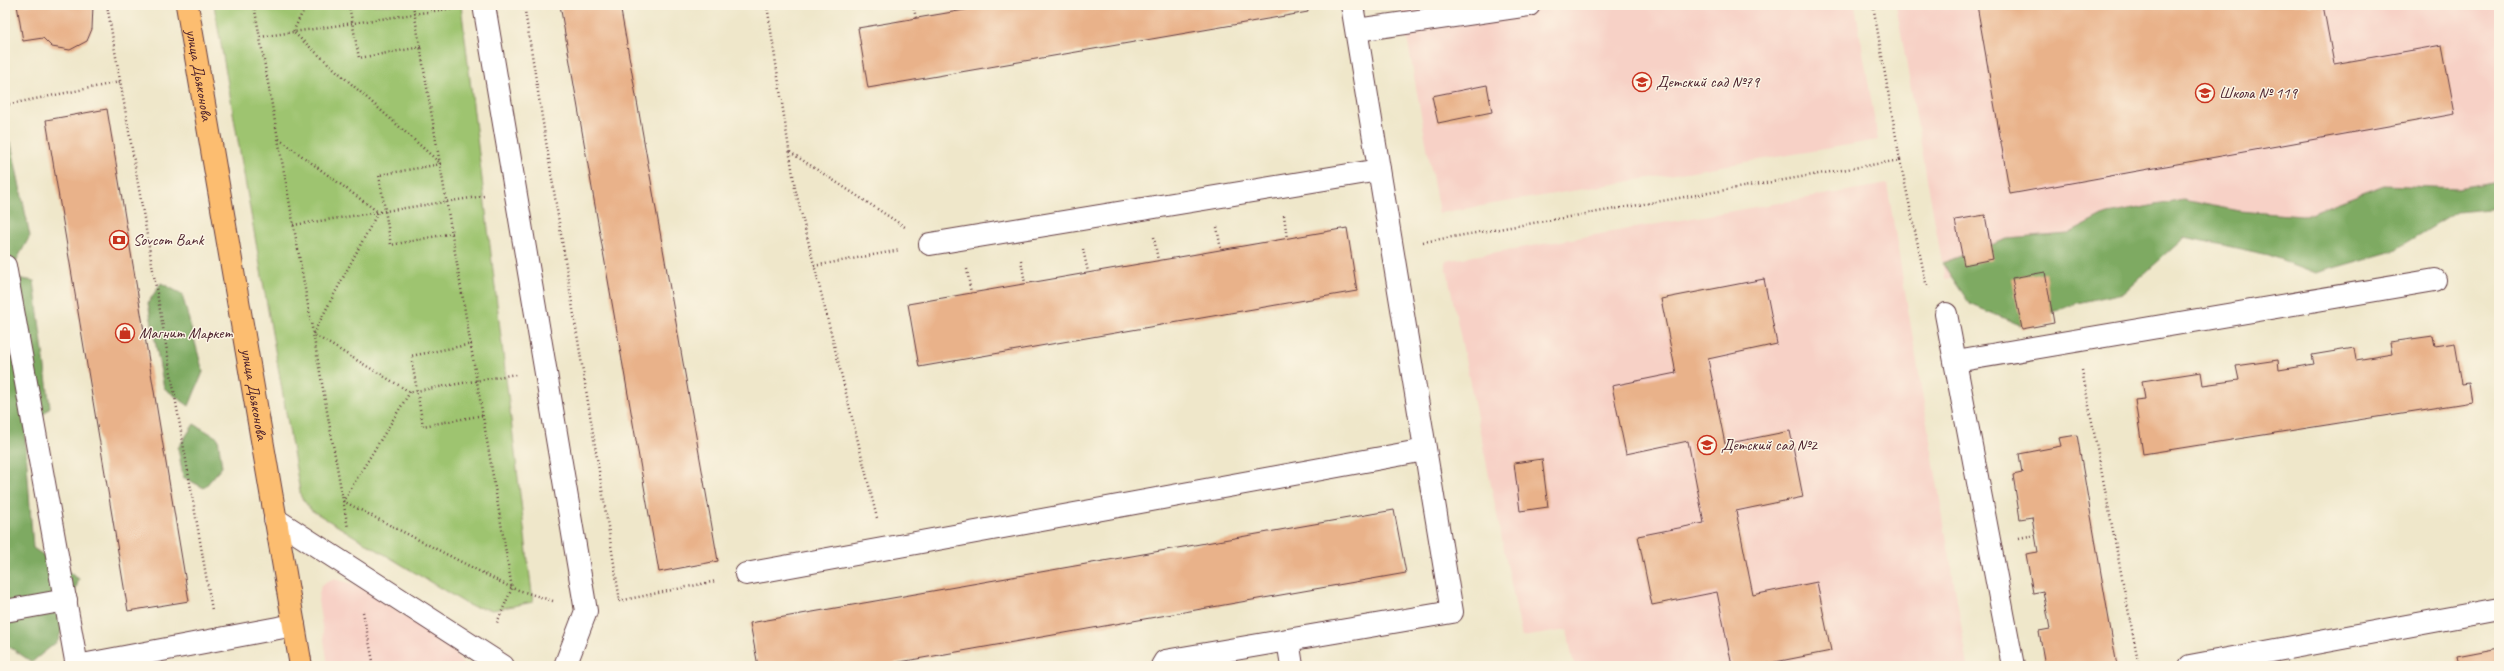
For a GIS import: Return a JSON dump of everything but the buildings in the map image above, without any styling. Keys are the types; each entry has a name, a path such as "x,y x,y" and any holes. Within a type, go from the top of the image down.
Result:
{"main road":[{"name":"улица Дьяконова","path":"187,5 301,666"}],"street":[{"path":"484,5 586,611 565,666"},
{"path":"1162,666 1165,661 1452,612 1352,5"},
{"path":"1357,30 1528,5"},
{"path":"930,244 1379,170"},
{"path":"5,266 77,666 294,625"},
{"path":"1956,361 2435,280"},
{"path":"1946,314 2013,666"},
{"path":"746,574 1425,450"},
{"path":"276,519 503,666"},
{"path":"5,611 66,600"},
{"path":"2190,666 2499,609"},
{"path":"1288,640 1292,666"}],"path":[{"path":"107,5 217,640"},
{"path":"254,5 355,570 374,666"},
{"path":"293,32 306,5"},
{"path":"349,5 359,58 421,47"},
{"path":"413,5 472,344 512,588 484,653"},
{"path":"524,5 620,601 746,574"},
{"path":"768,5 795,188 885,548"},
{"path":"913,5 916,18"},
{"path":"1873,5 1900,160 1926,283 1946,314"},
{"path":"260,37 461,7"},
{"path":"293,32 440,164"},
{"path":"5,105 120,82"},
{"path":"278,138 378,212"},
{"path":"790,152 930,244"},
{"path":"1392,247 1900,160"},
{"path":"440,164 379,175 391,245 453,233"},
{"path":"293,225 515,191"},
{"path":"313,334 378,212"},
{"path":"814,266 930,244"},
{"path":"313,334 410,392 545,370"},
{"path":"2076,341 2139,666"},
{"path":"472,344 412,356 423,426 484,415"},
{"path":"343,501 410,392"},
{"path":"343,501 512,588"}],"shaded area":[{"name":"Детский сад №79","path":"1401,5 1855,5 1878,140 1439,213"},
{"name":"Школа № 119","path":"1896,5 2499,5 2499,181 1945,279"},
{"name":"Детский сад №2","path":"1887,184 1968,666 1574,666 1567,630 1522,637 1445,261"},
{"path":"334,579 358,585 451,647 464,666 328,666 318,600 321,585"}],"green space":[{"path":"214,5 461,5 533,602 493,610 470,606 311,510 301,497"},
{"path":"5,141 11,143 30,236 15,263 5,256"},
{"path":"2499,181 2499,208 2457,212 2393,251 2316,273 2269,255 2185,237 2123,293 2077,303 2020,325 1970,304 1942,263 2007,239 2068,234 2107,214 2183,200 2239,211 2302,216 2384,185 2458,188"},
{"path":"5,276 34,281 50,407 25,436 33,548 79,579 58,641 32,662 5,644"},
{"path":"161,283 182,294 203,372 189,406 164,388 148,303"},
{"path":"194,424 218,438 222,467 204,488 183,477 178,448"}],"place":[{"name":"Детский сад №79","path":"1642,82"},
{"name":"Школа № 119","path":"2205,93"},
{"name":"Sovcom Bank","path":"119,240"},
{"name":"Магнит Маркет","path":"125,333"},
{"name":"Детский сад №2","path":"1707,445"}]}
